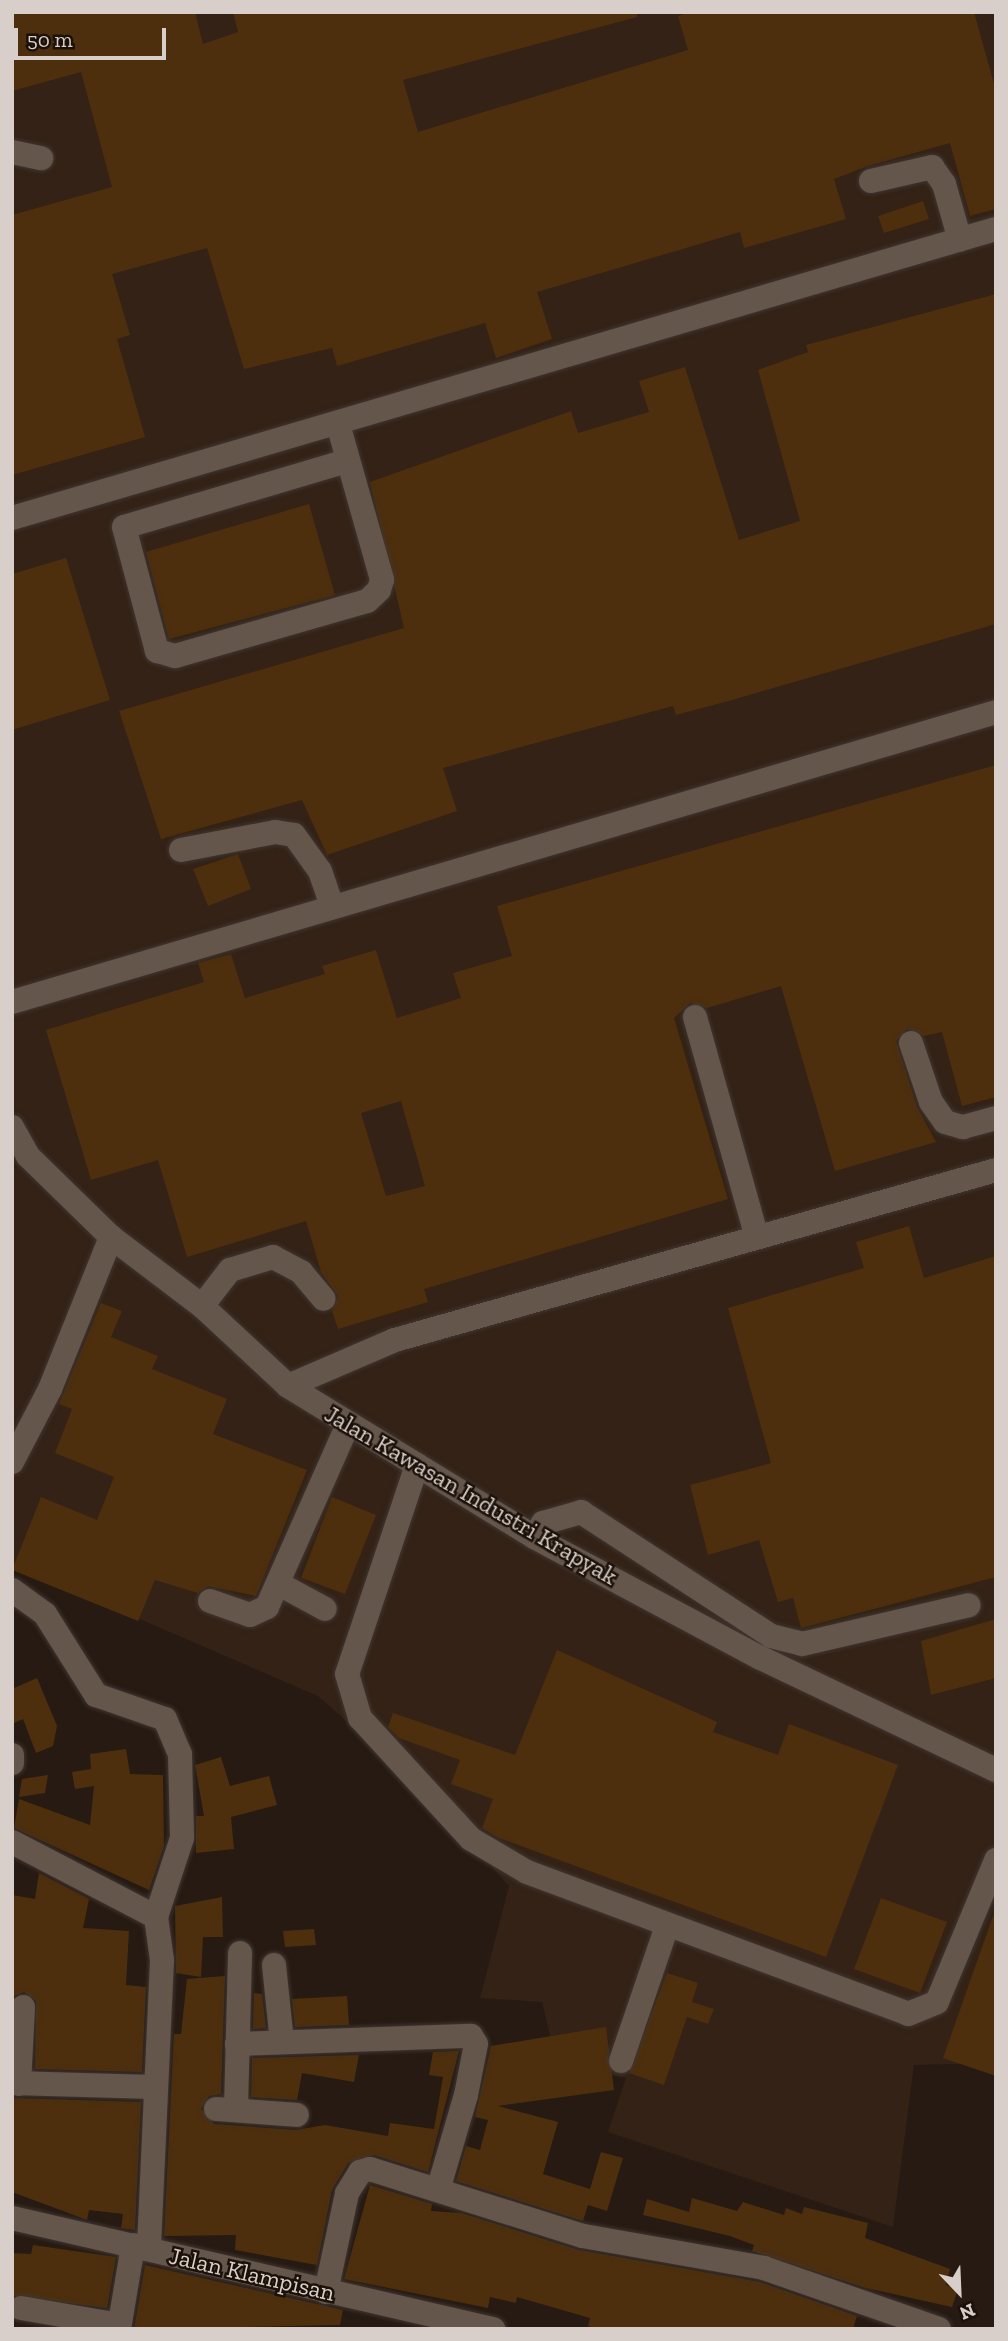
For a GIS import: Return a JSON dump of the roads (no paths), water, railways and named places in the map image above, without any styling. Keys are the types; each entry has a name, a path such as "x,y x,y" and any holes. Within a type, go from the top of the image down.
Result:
{"street":[{"path":"12,152 41,158"},
{"path":"872,181 932,167 944,184 960,240"},
{"path":"12,518 996,229"},
{"path":"338,424 382,580 379,590 367,601 175,656 157,651 124,527 347,461"},
{"path":"12,1002 331,903 996,712"},
{"path":"181,850 275,832 294,835 320,871 331,903"},
{"path":"695,1017 756,1234"},
{"path":"911,1043 931,1102 944,1122 963,1127 996,1118"},
{"name":"Jalan Kawasan Industri Krapyak","path":"12,1127 28,1156 111,1237 202,1306 288,1386 534,1537 761,1658 996,1770"},
{"path":"288,1386 396,1340 756,1234 996,1170"},
{"path":"12,1462 50,1389 111,1237"},
{"path":"202,1306 230,1270 272,1257 301,1272 324,1299"},
{"path":"210,1601 250,1615 267,1606 279,1584 331,1452 348,1424"},
{"path":"417,1465 347,1674 360,1718 471,1839 527,1872 667,1926 918,2013 943,1991 996,1860"},
{"path":"534,1537 558,1515 581,1512 771,1636 802,1644 969,1605"},
{"path":"279,1584 325,1609"},
{"path":"12,1590 45,1614 96,1695 165,1719 172,1728 185,1779 182,1838 156,1917 162,1960 154,2087 157,2191 119,2327 21,2308"},
{"path":"12,1755 12,1763"},
{"path":"12,1842 156,1917"},
{"path":"621,2061 667,1926"},
{"path":"240,1952 237,2044 226,2108 297,2115"},
{"path":"275,1965 282,2042"},
{"path":"23,2007 16,2084 154,2087"},
{"path":"237,2044 471,2036 476,2044 466,2095 439,2187"},
{"path":"326,2292 345,2200 360,2172 370,2169 439,2187 583,2236 764,2267 939,2329"},
{"name":"Jalan Klampisan","path":"12,2218 493,2329"}]}
